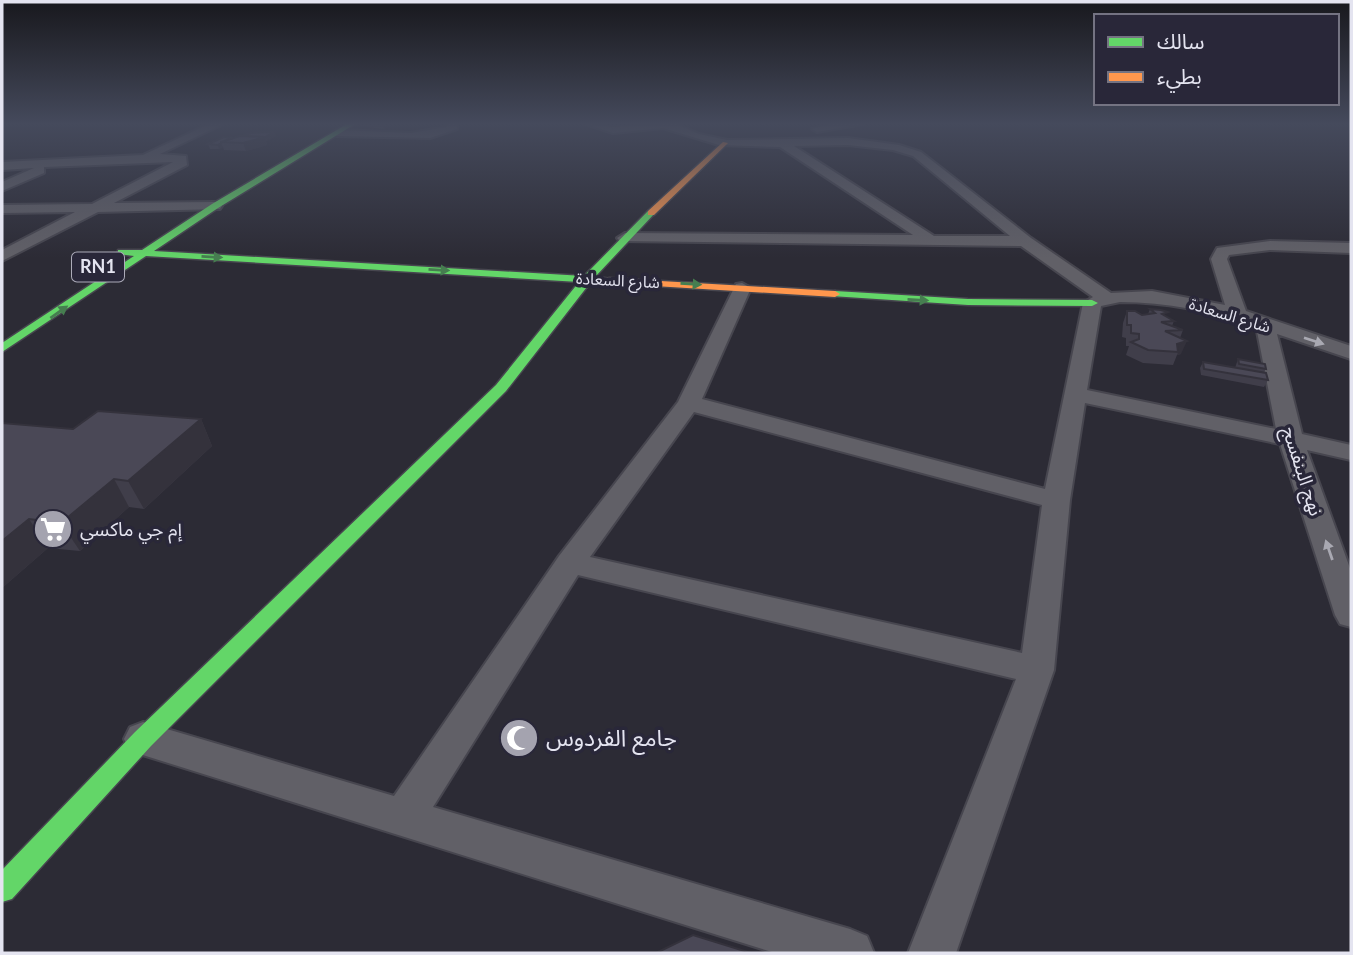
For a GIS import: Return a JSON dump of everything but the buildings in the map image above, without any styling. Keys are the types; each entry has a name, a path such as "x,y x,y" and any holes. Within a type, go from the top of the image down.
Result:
{"street":[{"path":"2,187 43,169"},
{"path":"2,256 170,169"},
{"name":"RN1","path":"2,329 195,206 264,169"},
{"name":"RN1","path":"2,348 274,169"},
{"path":"2,889 143,739 500,388 588,278 695,169"},
{"path":"821,169 930,240"},
{"path":"932,953 1037,670 1056,500 1076,394 1099,300 936,169"},
{"path":"2,209 215,206"},
{"path":"625,238 1025,240"},
{"path":"1238,315 1219,259 1223,251 1241,246 1351,248"},
{"name":"شارع السعادة","path":"121,252 968,302 1099,300 1135,295 1169,298 1238,315 1351,353"},
{"path":"404,817 570,563 689,403 742,288"},
{"name":"نهج البنفسج","path":"1265,325 1291,440 1351,615"},
{"path":"1076,394 1351,452"},
{"path":"689,403 1056,500"},
{"path":"570,563 1037,670"},
{"path":"143,739 850,953"}],"traffic: fast":[{"path":"2,348 215,206 278,169"},
{"path":"2,889 143,739 501,388 588,278 651,213"},
{"path":"121,252 609,281"},
{"path":"835,294 968,302 1092,303"}],"traffic: slow":[{"path":"651,213 698,169"},
{"path":"609,281 835,294"}],"place":[{"name":"إم جي ماكسي","path":"53,529"},
{"name":"جامع الفردوس","path":"519,738"}]}
